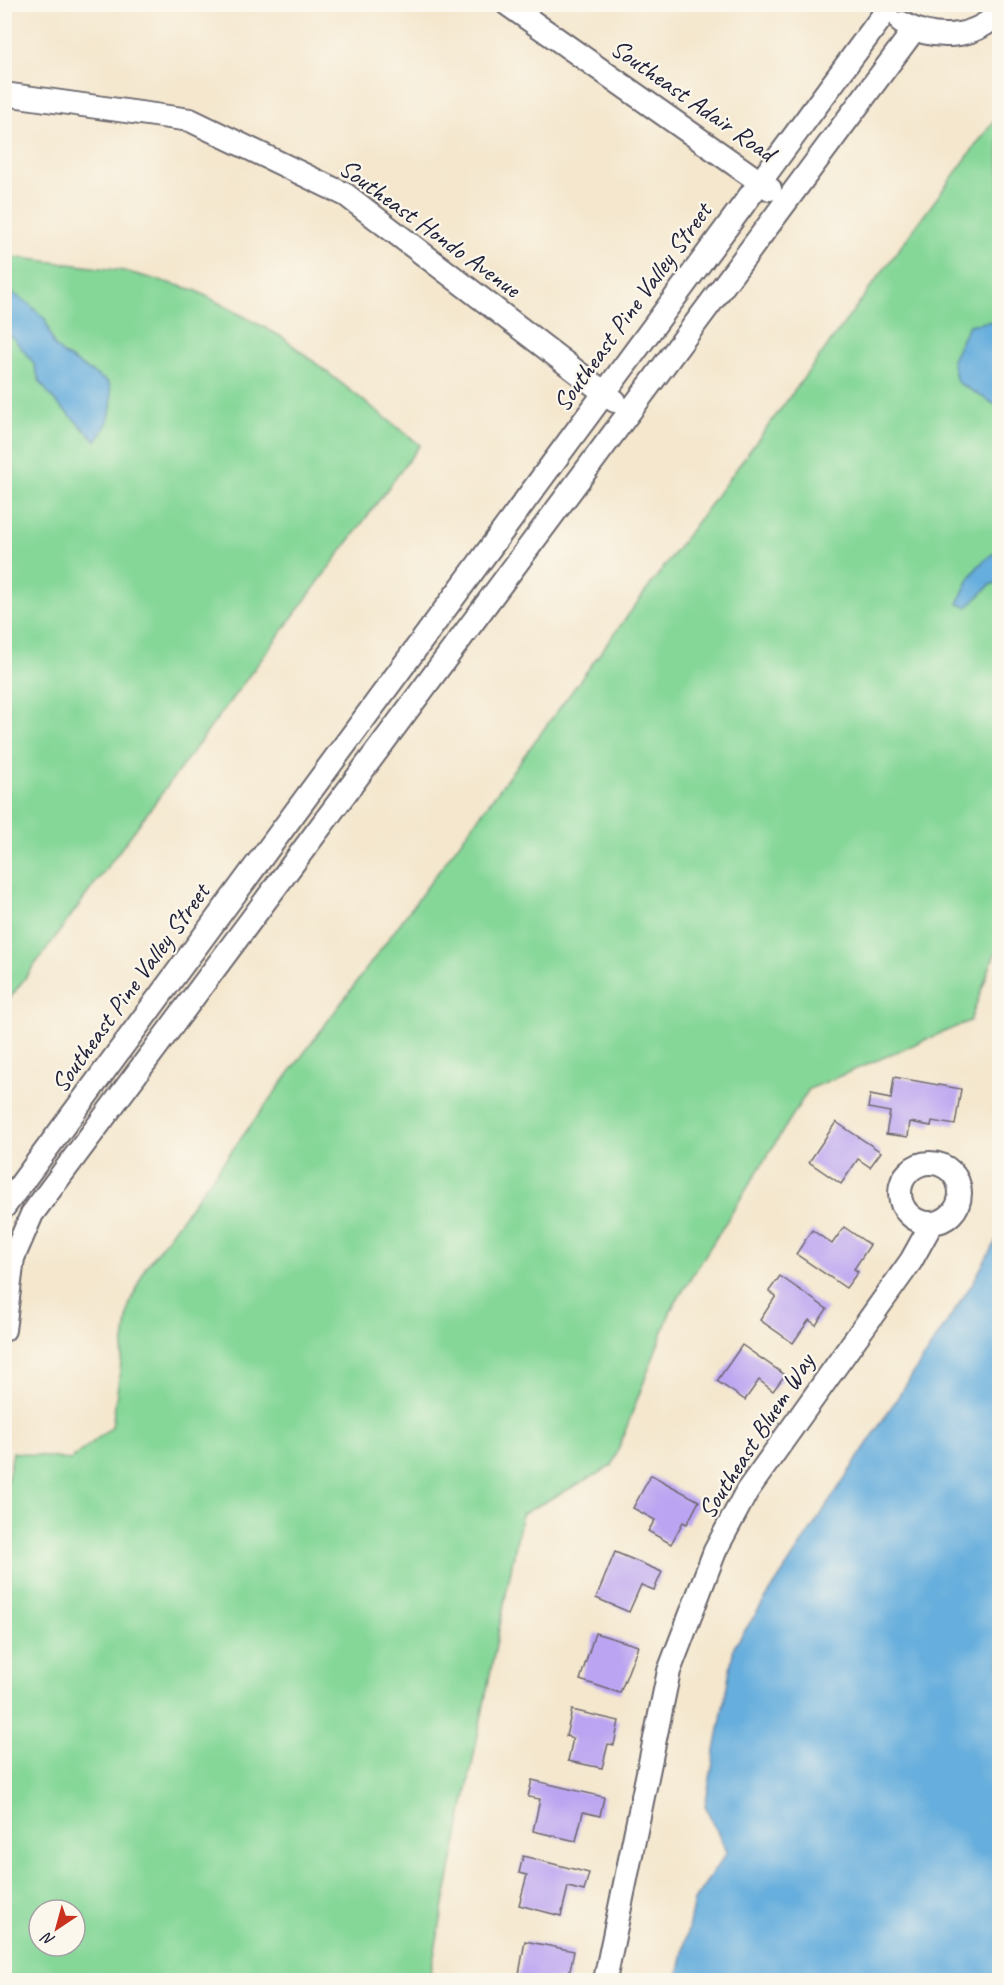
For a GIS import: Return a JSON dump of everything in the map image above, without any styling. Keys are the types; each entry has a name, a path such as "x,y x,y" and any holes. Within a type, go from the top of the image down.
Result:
{"street":[{"name":"Southeast Adair Road","path":"507,4 786,200"},
{"name":"Southeast Pine Valley Street","path":"4,1207 605,392 885,7"},
{"path":"885,7 914,30 934,35 955,35 974,30 997,18"},
{"name":"Southeast Pine Valley Street","path":"4,1330 13,1258 32,1214 446,655 914,30"},
{"name":"Southeast Hondo Avenue","path":"4,94 190,120 346,195 628,411"},
{"path":"423,639 446,655"},
{"name":"Southeast Pine Valley Street","path":"246,880 268,895"},
{"name":"Southeast Pine Valley Street","path":"61,1131 85,1141"},
{"name":"Southeast Bluem Way","path":"605,1980 669,1671 715,1551 747,1491 911,1261 932,1223"}],"green space":[{"path":"999,114 1000,940 970,1021 809,1089 671,1310 612,1466 522,1514 431,1970 431,1980 5,1980 4,1497 13,1452 70,1460 112,1427 129,1306 145,1268"},
{"path":"5,256 124,271 195,290 282,337 420,445 5,1005"}],"water":[{"path":"5,288 29,304 45,319 54,345 63,354 109,383 110,413 105,428 96,441 53,399 40,382 33,362 14,339 5,332"},
{"path":"1000,320 999,407 957,382 952,360 969,325"},
{"path":"999,550 999,582 990,585 968,607 958,604 973,572"},
{"path":"999,1235 999,1980 677,1980 694,1900 727,1852 705,1806 734,1647 972,1284"}],"building":[{"path":"894,1077 961,1089 955,1125 932,1121 931,1126 910,1122 908,1137 886,1134 890,1112 868,1108 870,1095 891,1099"},
{"path":"836,1122 881,1152 870,1167 858,1159 841,1184 809,1162"},
{"path":"844,1227 870,1245 854,1269 858,1272 846,1288 796,1254 812,1230 832,1244"},
{"path":"780,1276 827,1309 816,1325 809,1320 793,1343 760,1320 776,1296 769,1291"},
{"path":"742,1345 785,1375 773,1391 759,1380 745,1400 717,1381"},
{"path":"651,1475 699,1501 687,1524 683,1522 671,1544 648,1531 655,1520 633,1508"},
{"path":"615,1552 662,1572 654,1590 641,1585 629,1612 596,1598"},
{"path":"595,1633 638,1646 620,1693 580,1680"},
{"path":"572,1710 619,1721 614,1745 608,1744 602,1768 568,1761 573,1738 566,1736"},
{"path":"532,1780 604,1797 600,1816 583,1812 576,1841 533,1831 540,1799 528,1797"},
{"path":"523,1856 589,1873 584,1891 568,1887 561,1916 519,1905 527,1875 519,1873"},
{"path":"525,1941 574,1951 568,1980 518,1980"}]}
